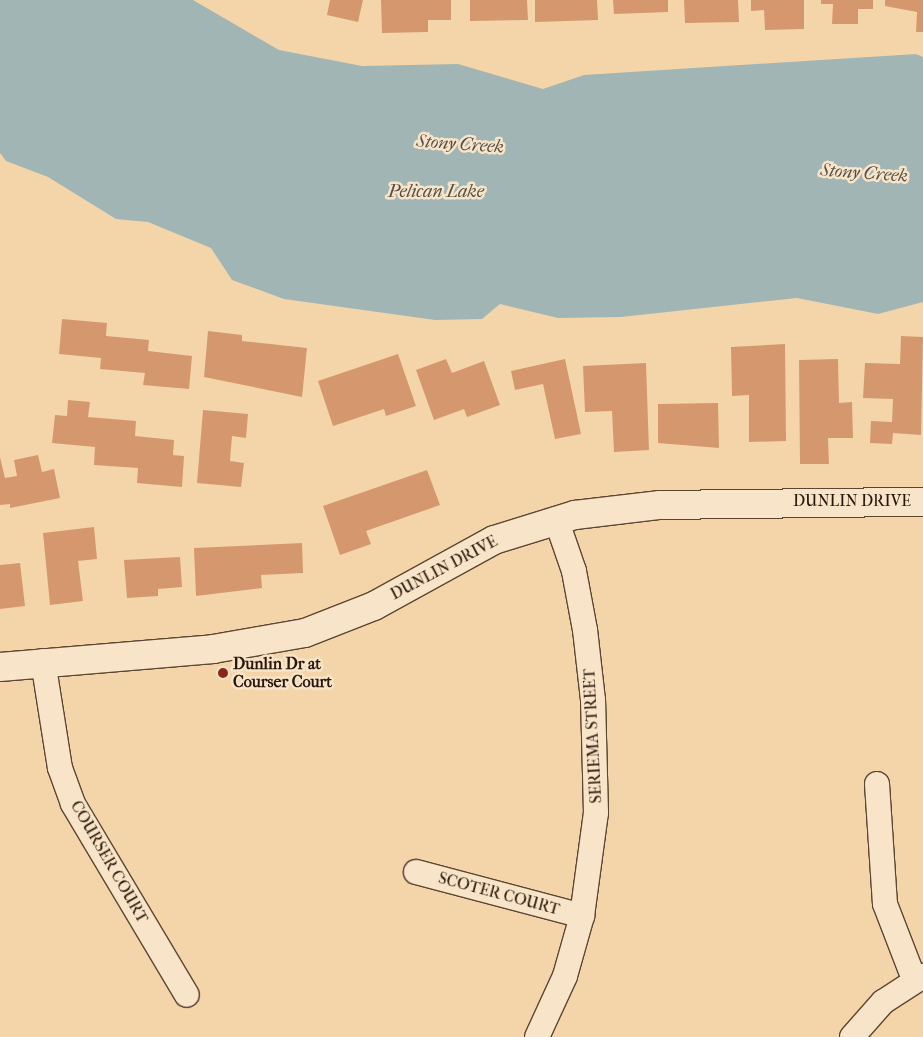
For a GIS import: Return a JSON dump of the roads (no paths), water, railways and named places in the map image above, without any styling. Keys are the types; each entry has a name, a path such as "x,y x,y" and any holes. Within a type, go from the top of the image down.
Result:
{"street":[{"name":"DUNLIN DRIVE","path":"0,667 43,661 212,649 305,633 374,606 494,540 556,519 660,505 923,502"},
{"name":"SERIEMA STREET","path":"537,1037 565,976 582,916 596,813 593,700 574,571 556,519"},
{"name":"COURSER COURT","path":"43,661 60,768 73,804 187,995"},
{"path":"852,1037 864,1020 918,978 885,904 877,784"},
{"name":"SCOTER COURT","path":"416,872 582,916"}],"water":[{"name":"Pelican Lake","path":"0,0 193,0 279,50 362,66 458,64 543,89 584,75 916,54 923,57 923,302 878,314 797,298 621,317 558,318 500,304 482,319 435,320 284,299 232,280 211,248 148,222 116,219 48,177 6,161 0,153"}],"place":[{"name":"Dunlin Dr at Courser Court","path":"223,673"}],"water label":[{"name":"Stony Creek","path":"460,145"},
{"name":"Stony Creek","path":"864,174"}]}
